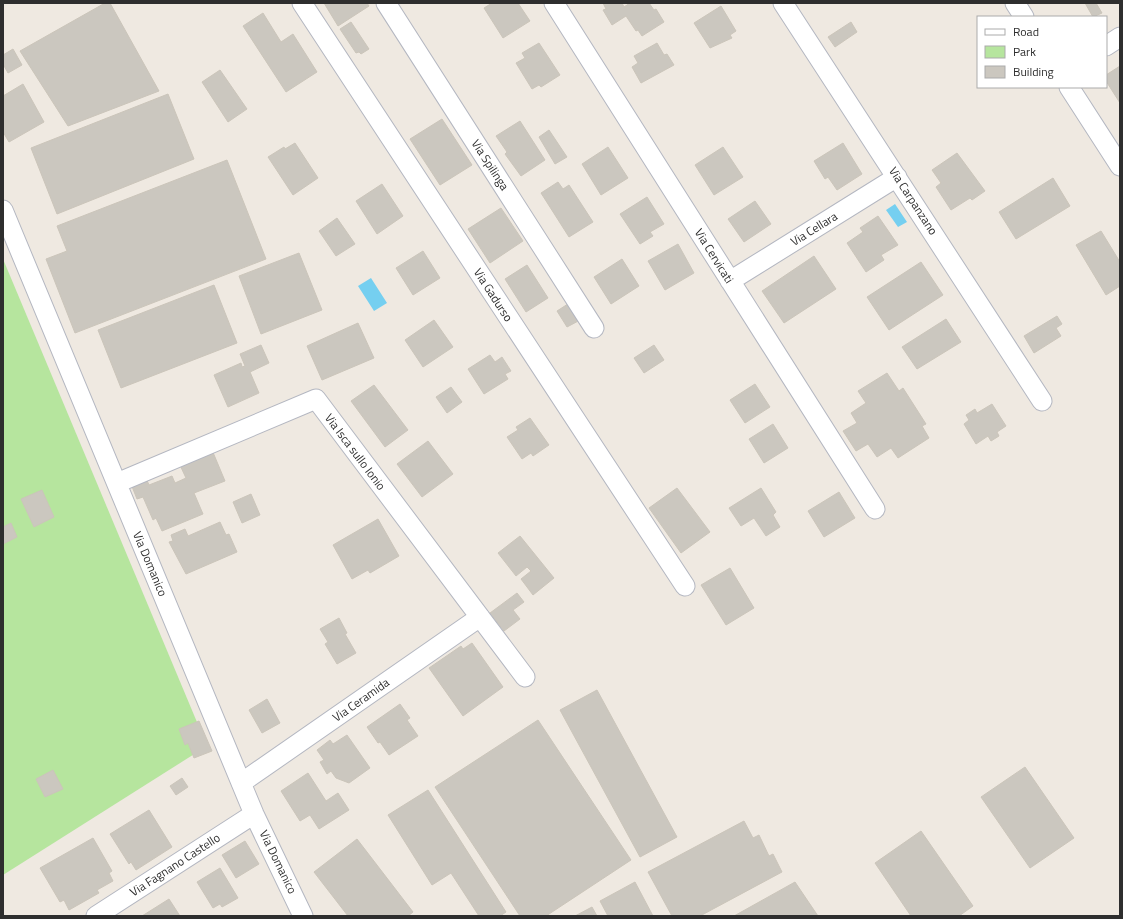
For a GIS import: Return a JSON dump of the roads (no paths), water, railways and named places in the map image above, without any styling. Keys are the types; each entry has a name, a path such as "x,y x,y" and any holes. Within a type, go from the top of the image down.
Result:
{"street":[{"name":"Via Gadurso","path":"302,3 685,586"},
{"name":"Via Spilinga","path":"386,3 594,328"},
{"name":"Via Cervicati","path":"554,3 875,509"},
{"name":"Via Carpanzano","path":"783,3 1042,401"},
{"path":"1015,3 1023,16"},
{"path":"1107,45 1120,36"},
{"path":"1070,88 1120,166"},
{"name":"Via Cellara","path":"730,281 897,177"},
{"name":"Via Domanico","path":"3,210 254,814 304,916"},
{"name":"Via Isca sullo Ionio","path":"116,483 316,399 525,677"},
{"name":"Via Ceramida","path":"242,783 480,617"},
{"name":"Via Fagnano Castello","path":"96,916 254,814"}],"water":[{"path":"895,204 907,222 898,227 886,210"},
{"path":"371,278 387,303 374,311 358,286"}]}
